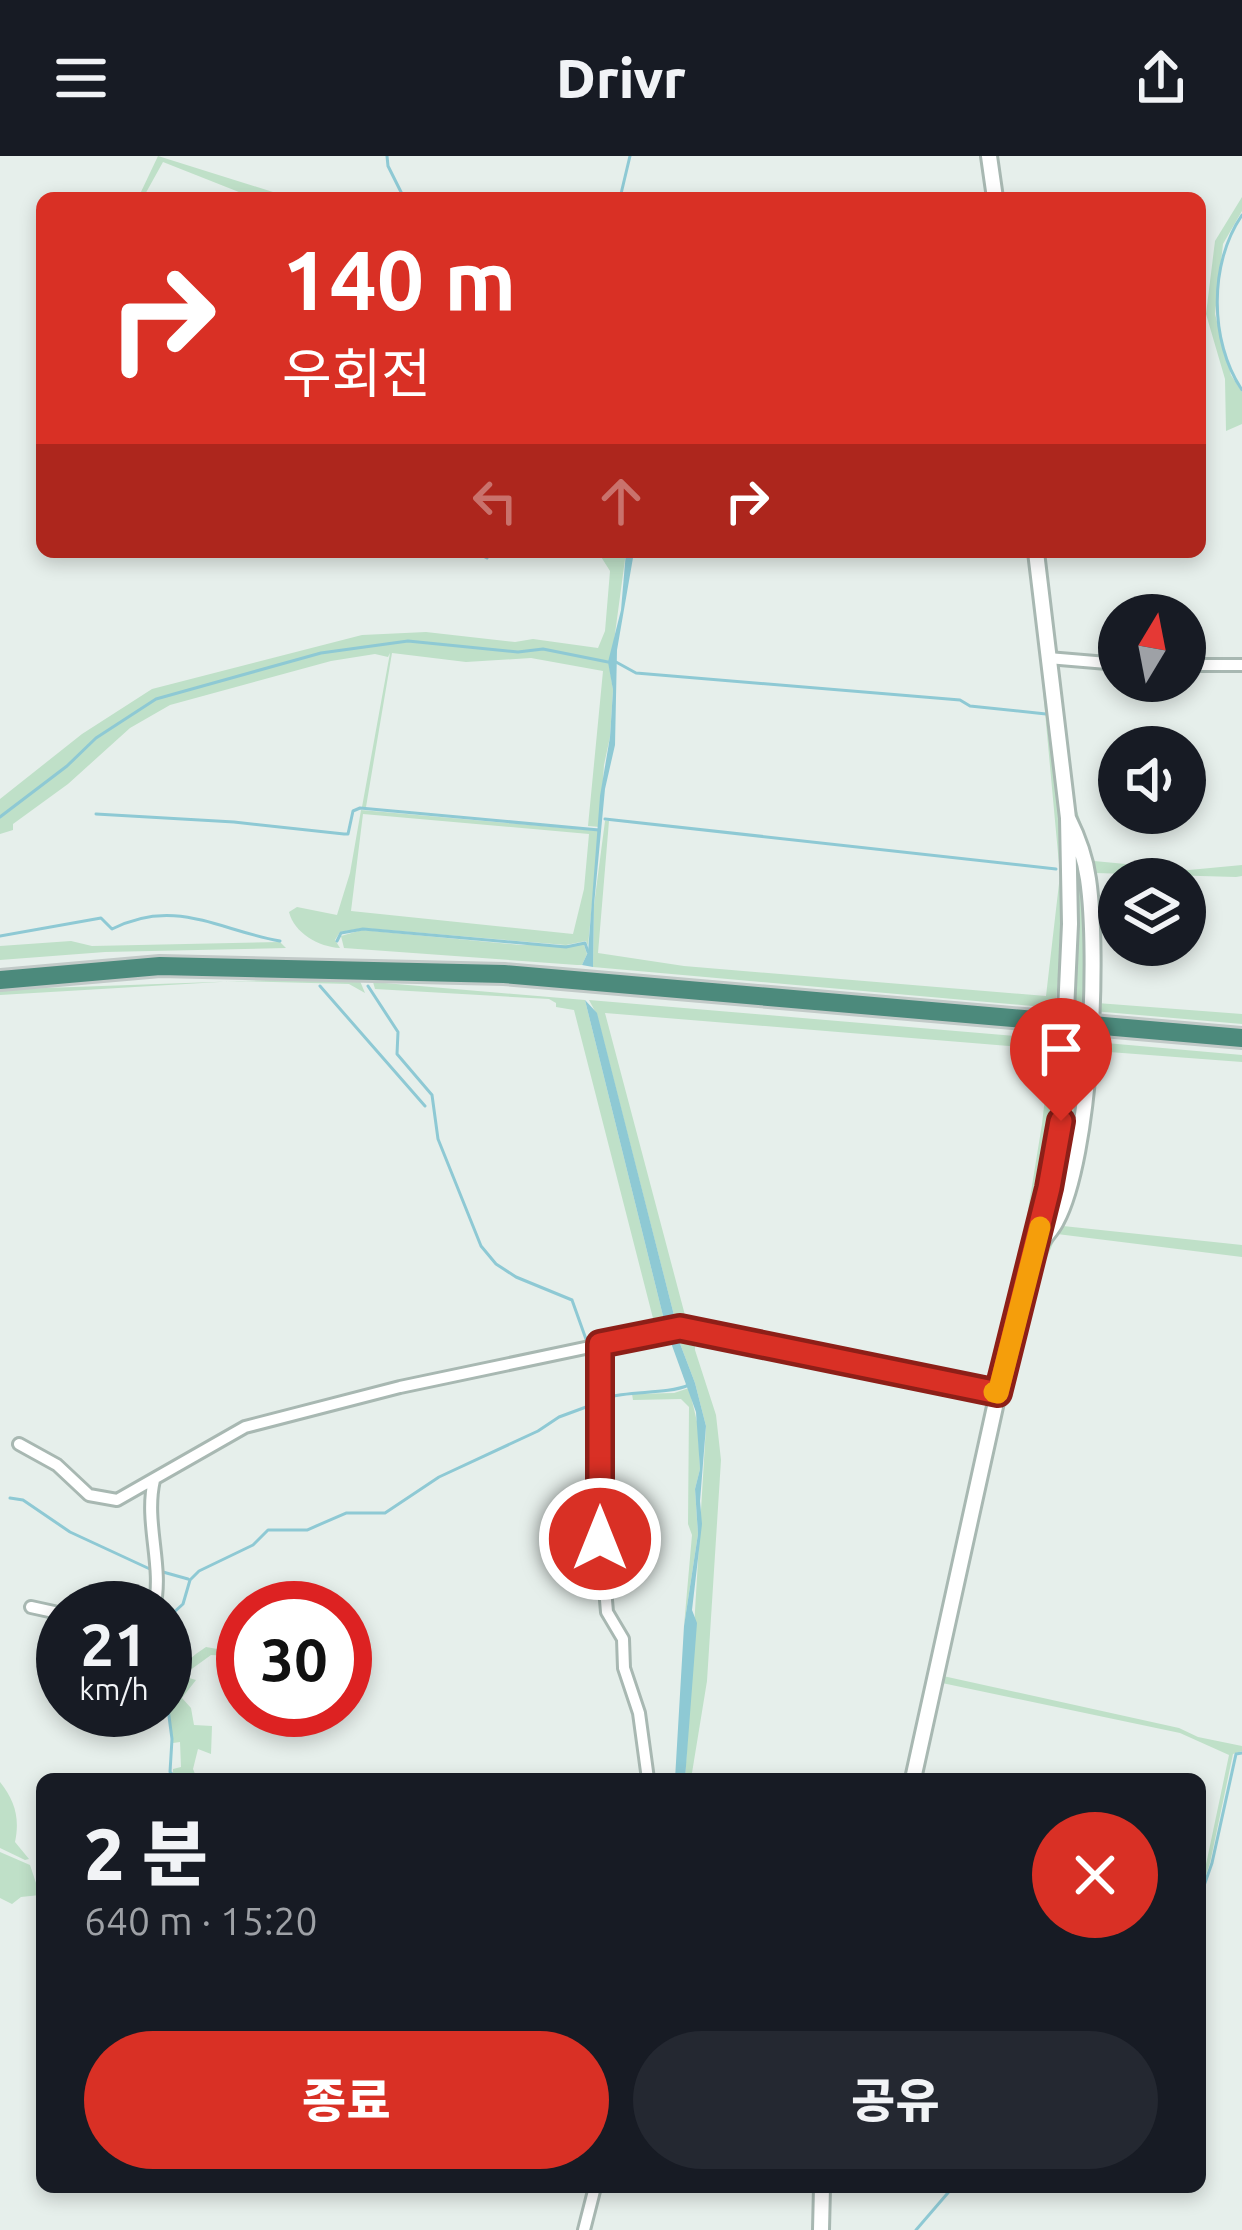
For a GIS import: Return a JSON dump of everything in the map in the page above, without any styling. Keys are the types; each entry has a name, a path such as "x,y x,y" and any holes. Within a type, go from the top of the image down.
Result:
{"highway":[{"path":"0,980 160,966 388,969 528,976 1242,1038"}],"street":[{"path":"989,156 993,192"},
{"path":"914,1773 1061,1121 1070,924 1067,818 1037,558"},
{"path":"1048,658 1098,662"},
{"path":"1206,665 1242,665"},
{"path":"1033,1254 1056,1221 1065,1197 1091,1024 1089,882 1067,818"},
{"path":"19,1444 57,1465 98,1499 128,1496 245,1426 400,1387 680,1328 998,1393"},
{"path":"600,1344 598,1505 607,1612 622,1639 647,1773"},
{"path":"154,1479 150,1511 156,1581"},
{"path":"31,1607 36,1608"},
{"path":"584,2230 594,2193"},
{"path":"821,2230 822,2193"}],"green space":[{"path":"158,156 273,192 239,192 163,162 146,192 141,192"},
{"path":"1242,197 1242,211 1223,244 1215,314 1231,375 1242,392 1242,424 1226,431 1225,379 1206,314 1215,241"},
{"path":"602,558 625,558 612,656 609,661 583,657 609,663 613,690 600,827 588,826 603,671 531,658 466,662 392,653 366,807 362,807 390,653 388,657 375,654 331,661 170,705 130,728 68,784 13,824 13,830 0,834 0,799 82,734 152,689 362,635 426,632 598,648 605,631 610,571"},
{"path":"1036,614 1040,614 1064,816 1066,907 1055,1008 593,967 594,905 605,821 609,821 598,953 684,966 1046,996 1060,875"},
{"path":"1067,782 1098,861 1097,1003 1242,1014 1242,1024 1093,1011 1093,903"},
{"path":"361,810 599,831 588,946 586,941 566,945 363,928 340,932 335,940 340,948 308,938 289,912 297,907 337,915","holes":["363,814 589,834 584,889 573,934 351,911"]},
{"path":"1075,848 1086,878 1087,1009 1068,1007"},
{"path":"1242,865 1242,876 1206,876 1206,868"},
{"path":"362,930 521,945 584,945 587,954 582,965 577,965 344,948 341,936"},
{"path":"71,941 92,946 280,942 286,948 0,960 0,946"},
{"path":"232,981 0,995 0,991 18,989"},
{"path":"238,981 360,981 365,993 349,984"},
{"path":"373,982 585,1000 666,1328 656,1330 574,1010 556,1007 549,999 375,989"},
{"path":"589,1000 1087,1042 1065,1185 1043,1234 1050,1164 993,1388 1042,1124 1046,1089 1034,1048 605,1013 686,1319 704,1329 677,1327 597,1015"},
{"path":"1106,1043 1242,1055 1242,1062 1109,1052 1100,1058 1063,1226 1242,1245 1242,1257 1057,1234 1025,1308 943,1676 1242,1746 1242,1751 1233,1754 1206,1875 1229,1755 1180,1733 942,1683 921,1773 917,1773 1027,1287 1059,1224 1096,1055"},
{"path":"676,1333 695,1333 695,1350 716,1415 721,1460 707,1681 692,1773 685,1773 706,1426"},
{"path":"689,1388 698,1426 700,1469 695,1489 698,1534 684,1626 692,1535 688,1524 689,1407 681,1399 633,1400 632,1394"},
{"path":"206,1647 216,1649 216,1655 192,1669 192,1658"},
{"path":"192,1714 194,1725 212,1726 211,1754 198,1749 195,1773 173,1773 181,1767 180,1742 173,1743 172,1737 192,1737"},
{"path":"0,1782 15,1810 15,1842 29,1859 0,1848"},
{"path":"0,1852 30,1865 36,1895 12,1904 0,1898"}],"water":[{"path":"625,558 633,558 617,650 615,745 605,789 593,967 582,965 588,952 600,796 610,737 613,690 608,662 621,610"},
{"path":"585,1000 597,1013 677,1327 666,1328"},
{"path":"676,1333 706,1426 685,1773 675,1773 700,1469 696,1412 669,1335"}],"waterway":[{"path":"387,156 401,192"},
{"path":"621,192 630,156"},
{"path":"1242,215 1223,256 1217,302 1223,349 1242,390"},
{"path":"0,817 96,738 156,699 321,653 408,641 518,652 543,649 608,662"},
{"path":"616,662 636,673 960,700 970,706 1046,714"},
{"path":"96,814 348,834 353,811 360,808 599,830"},
{"path":"605,819 1056,869"},
{"path":"0,936 101,918 112,929 135,920 176,916 280,941"},
{"path":"337,941 341,933 363,929 566,947 585,943 588,952"},
{"path":"320,986 425,1106"},
{"path":"368,986 398,1032 397,1054 432,1095 438,1139 481,1246 516,1277 572,1300 587,1342"},
{"path":"605,1398 689,1385"},
{"path":"190,1581 199,1571 253,1545 268,1530 307,1530 346,1513 385,1513 439,1477 597,1403"},
{"path":"10,1498 23,1500 70,1532 152,1570"},
{"path":"163,1572 188,1579"},
{"path":"171,1773 172,1737"},
{"path":"1206,1880 1236,1754 1242,1753"},
{"path":"916,2230 948,2193"}],"slow traffic":[{"path":"994,1392 998,1393 1040,1227"}],"route":[{"path":"600,1539 600,1344 680,1328 998,1393 1061,1121"}]}
